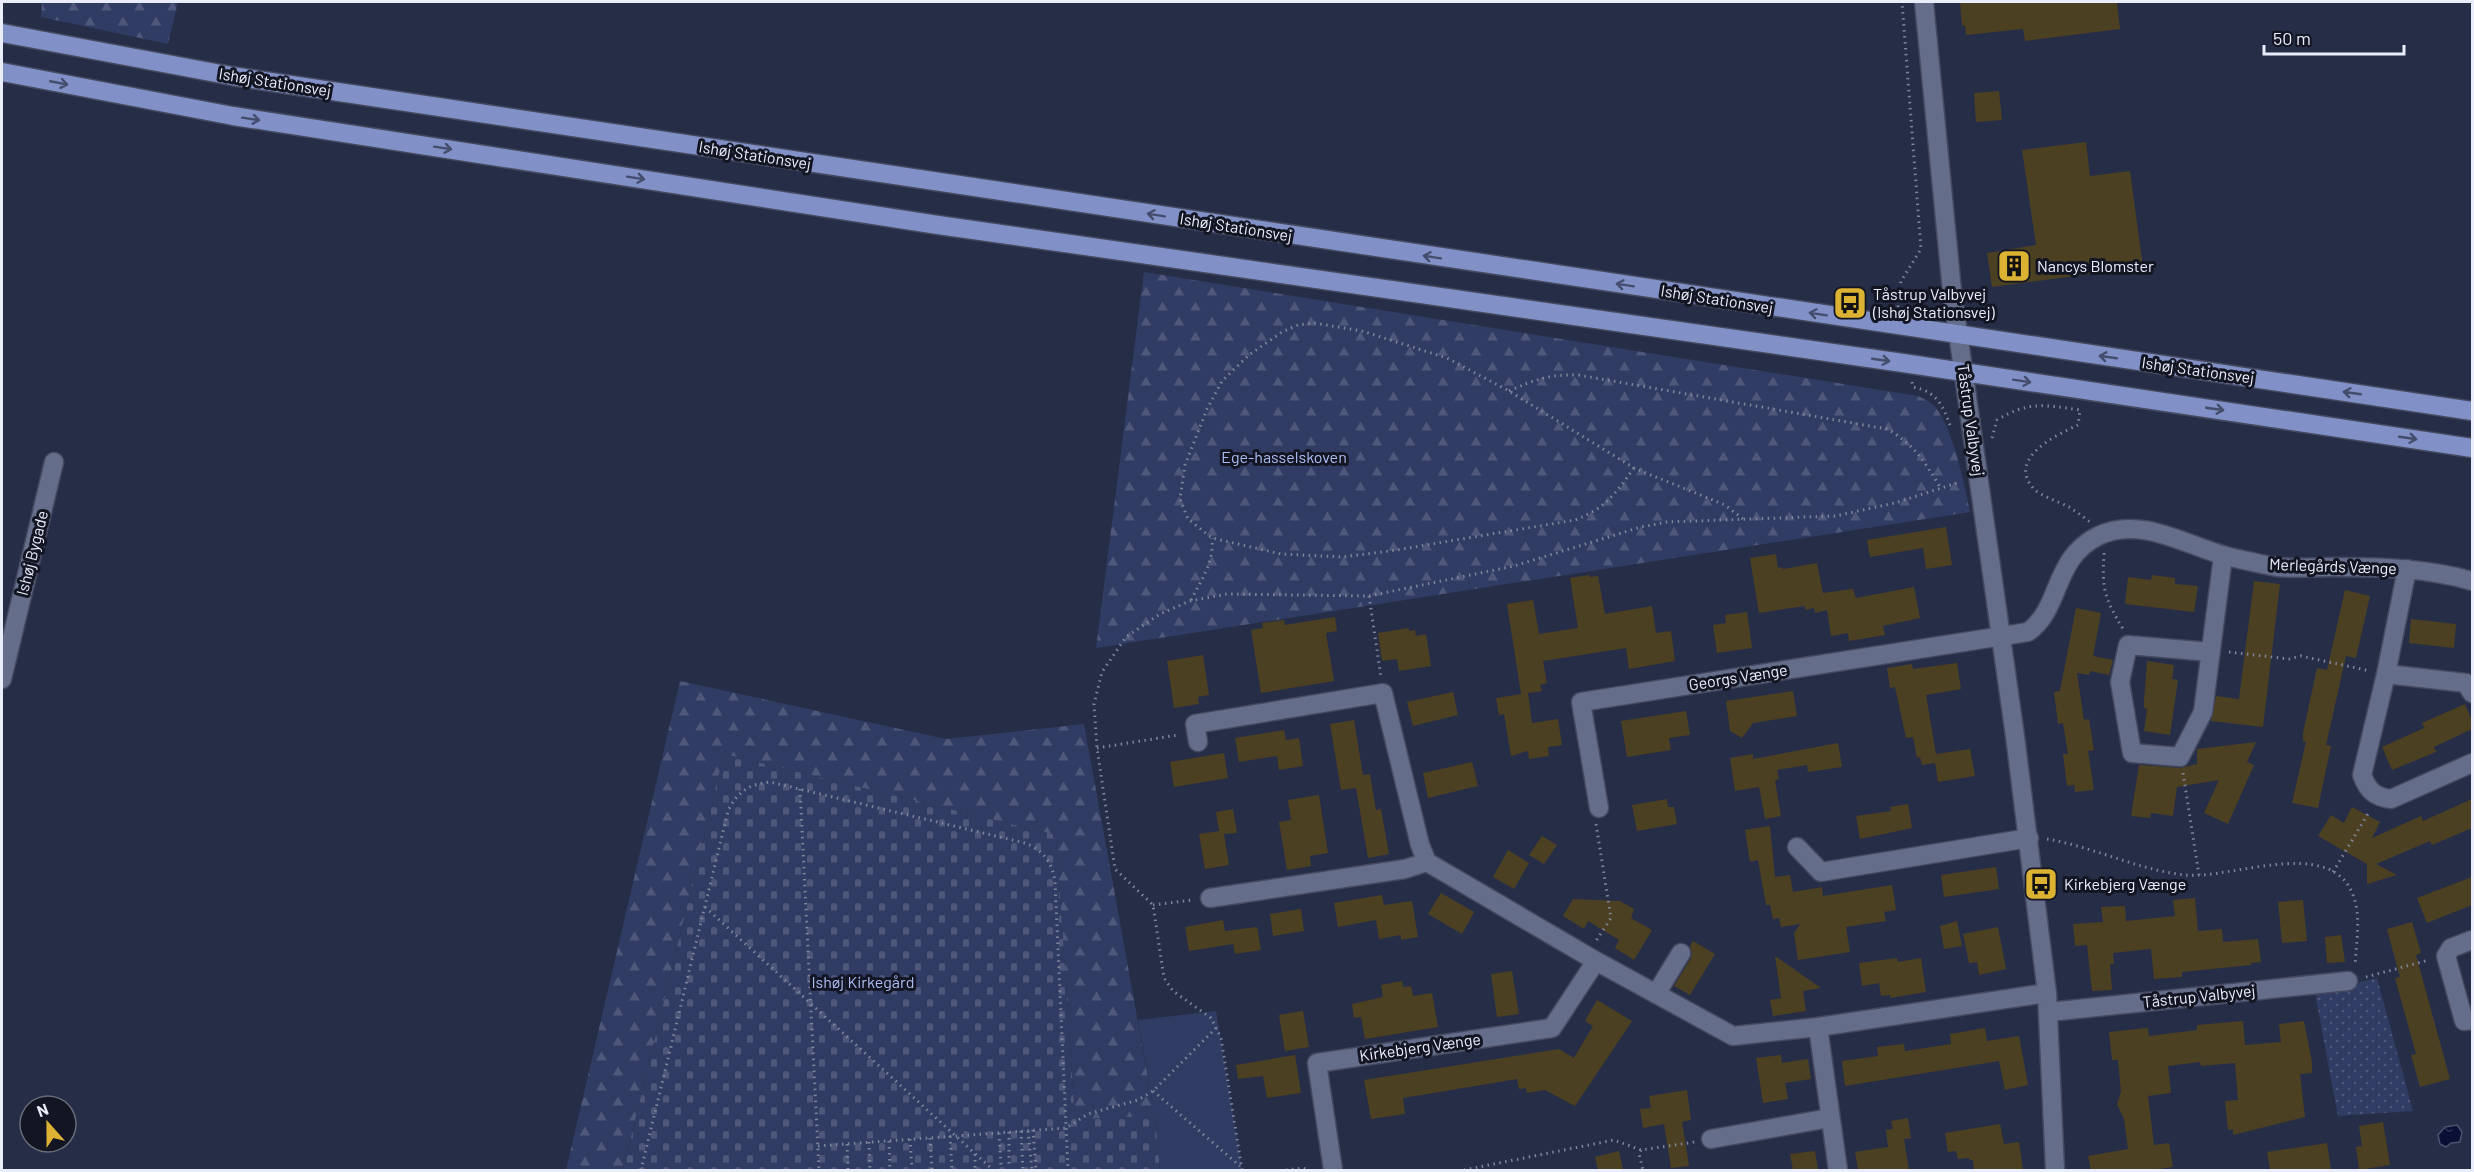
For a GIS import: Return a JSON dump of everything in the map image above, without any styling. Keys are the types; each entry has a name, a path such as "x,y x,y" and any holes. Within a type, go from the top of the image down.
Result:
{"main road":[{"name":"Ishøj Stationsvej","path":"2,33 232,76 2472,411"},
{"path":"2,72 233,116 938,225 1964,372 2472,448"}],"street":[{"name":"Tåstrup Valbyvej","path":"1924,2 1952,291 2029,837 2047,993 2055,1170"},
{"name":"Ishøj Bygade","path":"2,679 54,462"},
{"name":"Merlegårds Vænge","path":"2001,636 2028,632 2040,623 2067,564 2081,547 2122,522 2223,556 2279,567 2407,569 2472,580"},
{"path":"2210,652 2128,645 2120,682 2132,753 2180,757 2203,712 2223,556"},
{"name":"Merlegårds Vænge","path":"2378,797 2367,788 2362,775 2386,674 2407,569"},
{"name":"Georgs Vænge","path":"1599,808 1581,702 2001,636"},
{"path":"2386,674 2466,682 2472,693"},
{"path":"1198,742 1195,724 1383,693 1420,845 1427,862 1591,958 1733,1036 1818,1027 2047,993"},
{"path":"2378,797 2391,799 2472,763"},
{"path":"1797,846 1821,872 2029,837"},
{"path":"1210,898 1405,869 1427,862"},
{"path":"2472,940 2451,948 2446,956 2464,1021 2472,1020"},
{"path":"1656,994 1681,953"},
{"name":"Kirkebjerg Vænge","path":"1333,1170 1317,1063 1552,1028 1591,958"},
{"name":"Tåstrup Valbyvej","path":"2049,1012 2351,980"},
{"path":"1818,1027 1838,1170"},
{"path":"1711,1139 1830,1118"}],"path":[{"path":"1902,2 1921,249 1900,280 1898,306 1903,327"},
{"path":"1634,468 1611,500 1595,512 1575,520 1342,557 1281,554 1212,538 1188,519 1180,499 1185,465 1207,409 1222,381 1250,354 1290,328 1314,323 1362,331 1446,358 1509,391 1634,468 1725,505 1744,520"},
{"path":"1909,365 1913,387 1928,390 1935,396 1952,430"},
{"path":"1509,391 1539,378 1557,374 1578,375 1887,429 1914,447 1940,488"},
{"path":"1990,446 1997,420 2016,408 2046,405 2080,410 2078,425 2046,441 2032,454 2027,465 2026,476 2034,490 2070,508 2094,525 2101,535 2105,548 2104,591 2108,603 2125,632 2128,645"},
{"path":"1242,1169 1221,1038 1211,1018 1173,991 1164,978 1153,905 1116,869 1097,748 1094,704 1102,672 1126,637 1160,614 1190,601 1227,594 1369,596 1514,566 1641,527 1667,522 1835,516 1895,503 1966,480"},
{"path":"1190,601 1214,553 1212,538"},
{"path":"1369,596 1383,693"},
{"path":"2210,652 2224,651 2289,659 2301,656 2386,674"},
{"path":"1097,748 1178,735 1195,724"},
{"path":"2180,757 2199,875"},
{"path":"640,1170 728,811 734,799 744,789 756,783 770,782 1025,843 1037,848 1047,857 1053,869 1055,882 1068,1170"},
{"path":"800,789 819,1170"},
{"path":"2333,872 2378,797"},
{"path":"1591,958 1611,918 1595,818 1599,808"},
{"path":"2029,837 2057,841 2173,873 2199,875 2303,862 2333,872 2346,881 2356,905 2351,980 2446,956"},
{"path":"1153,905 1210,898"},
{"path":"705,908 993,1170"},
{"path":"818,1146 1066,1128 1088,1114 1138,1100 1153,1091 1216,1028"},
{"path":"1153,1091 1242,1169"},
{"path":"1021,1131 1023,1170"},
{"path":"1028,1131 1034,1170"},
{"path":"1033,1131 1034,1170"},
{"path":"1009,1132 1010,1166"},
{"path":"999,1133 1001,1165"},
{"path":"950,1136 952,1170"},
{"path":"930,1138 932,1170"},
{"path":"910,1139 912,1170"},
{"path":"1464,1170 1614,1140 1641,1150 1711,1139"},
{"path":"889,1141 890,1170"},
{"path":"869,1142 870,1170"},
{"path":"847,1144 848,1170"},
{"path":"1641,1150 1639,1154 1642,1170"},
{"path":"975,1153 975,1170"},
{"path":"1286,1170 1304,1168 1308,1170"}],"green space":[{"path":"42,2 178,2 168,44 41,17"},
{"name":"Ege-hasselskoven","path":"1144,272 1918,396 1931,403 1945,423 1956,453 1970,512 1096,648"},
{"path":"680,681 946,739 1084,724 1155,1116 1075,1120 1056,835 724,754 623,1170 566,1170"},
{"name":"Ishøj Kirkegård","path":"724,754 1056,835 1075,1119 1155,1116 1160,1170 623,1170"},
{"path":"2377,978 2413,1111 2338,1116 2315,993"},
{"path":"1216,1011 1242,1170 1160,1170 1155,1116 1138,1020"}],"water":[{"path":"2457,1125 2462,1132 2460,1142 2451,1143 2446,1147 2440,1144 2438,1135 2445,1127"}],"building":[{"path":"1960,2 2117,2 2120,29 2025,41 2023,29 1966,35 1965,25 1962,26"},
{"path":"1999,91 2002,120 1976,122 1974,93"},
{"path":"2086,142 2090,176 2130,171 2143,267 1992,287 1987,253 2036,245 2022,150"},
{"path":"1946,527 1952,565 1926,569 1923,548 1870,557 1867,540"},
{"path":"1776,554 1778,568 1817,563 1823,593 1853,589 1856,598 1914,587 1920,618 1883,626 1885,635 1849,641 1848,633 1831,636 1827,610 1815,613 1814,608 1805,610 1805,606 1759,613 1750,558"},
{"path":"1589,575 1590,577 1598,576 1605,614 1652,606 1656,633 1671,631 1675,661 1629,669 1626,648 1543,661 1547,683 1540,685 1542,691 1528,693 1532,723 1558,719 1562,745 1548,747 1549,756 1529,759 1528,751 1511,756 1504,714 1499,715 1496,698 1521,694 1507,604 1533,600 1539,634 1578,628 1570,578"},
{"path":"2152,575 2175,578 2175,584 2198,586 2194,612 2125,604 2128,577 2151,580"},
{"path":"2254,581 2280,584 2263,727 2211,721 2216,696 2239,699"},
{"path":"2345,590 2370,596 2356,658 2346,656 2326,745 2331,746 2318,808 2292,803 2306,742 2303,741 2303,733 2317,668 2327,670"},
{"path":"2076,608 2101,613 2093,656 2113,660 2109,675 2090,671 2089,675 2077,673 2084,720 2089,719 2094,750 2088,751 2094,790 2075,792 2074,785 2067,786 2063,754 2068,754 2063,723 2058,724 2054,692 2060,691"},
{"path":"1747,612 1752,648 1717,653 1713,625 1726,623 1725,615"},
{"path":"1335,617 1337,631 1326,633 1334,681 1261,693 1251,630 1263,628 1262,623 1284,620 1285,625"},
{"path":"2411,619 2456,624 2454,648 2409,643"},
{"path":"1409,628 1409,631 1415,630 1416,636 1426,634 1431,666 1399,671 1397,659 1382,661 1378,633"},
{"path":"1203,655 1209,695 1198,697 1199,704 1174,708 1167,661"},
{"path":"2147,661 2174,665 2172,679 2178,680 2170,735 2144,731 2147,709 2144,708 2144,701"},
{"path":"1957,663 1961,689 1926,695 1936,754 1970,749 1975,776 1938,782 1935,763 1922,765 1920,757 1917,758 1913,737 1906,738 1895,687 1890,688 1887,668 1912,664 1913,669"},
{"path":"1793,691 1797,716 1753,723 1742,738 1730,731 1726,701"},
{"path":"1453,692 1458,715 1413,726 1407,702"},
{"path":"2465,704 2472,721 2472,729 2434,747 2436,752 2392,770 2382,747 2424,728 2422,723"},
{"path":"1686,711 1690,735 1669,738 1671,750 1627,757 1621,721"},
{"path":"1354,720 1363,775 1370,774 1376,810 1381,809 1389,854 1368,858 1356,788 1341,790 1330,724"},
{"path":"1284,730 1286,740 1299,738 1303,766 1279,770 1277,756 1239,762 1235,738"},
{"path":"2256,742 2247,762 2254,765 2228,824 2204,813 2219,780 2177,787 2173,816 2151,813 2150,818 2131,816 2139,765 2180,768 2197,764 2197,749"},
{"path":"1838,743 1842,767 1808,772 1807,765 1777,770 1779,779 1775,780 1781,816 1765,819 1759,787 1735,791 1730,758 1753,754 1753,759"},
{"path":"1224,753 1228,778 1174,787 1170,762"},
{"path":"1472,762 1478,786 1428,798 1423,773"},
{"path":"1319,795 1328,853 1310,856 1311,866 1287,870 1279,822 1291,820 1288,800"},
{"path":"1667,799 1668,807 1674,807 1677,824 1637,831 1632,805"},
{"path":"2472,799 2472,828 2432,845 2430,841 2376,864 2397,875 2367,884 2367,864 2318,836 2331,815 2344,823 2352,807 2380,822 2372,838 2421,816 2423,821"},
{"path":"1908,804 1912,828 1860,839 1856,816 1891,811 1890,807"},
{"path":"1233,809 1237,833 1224,834 1229,865 1205,869 1199,834 1219,831 1216,812"},
{"path":"1770,826 1775,877 1790,875 1793,892 1822,887 1823,896 1892,885 1896,910 1884,912 1886,921 1846,927 1850,952 1798,960 1794,933 1800,924 1781,927 1779,918 1773,919 1770,905 1766,905 1758,860 1750,862 1745,830"},
{"path":"1542,836 1557,845 1544,864 1529,855"},
{"path":"1508,850 1529,863 1514,889 1493,877"},
{"path":"1996,867 1999,889 1944,897 1941,875"},
{"path":"2472,877 2472,905 2427,923 2417,898"},
{"path":"1441,893 1474,912 1462,934 1428,914"},
{"path":"1382,895 1384,905 1412,901 1418,937 1401,940 1401,935 1379,939 1376,920 1338,927 1334,903"},
{"path":"2195,898 2198,931 2222,929 2223,942 2258,939 2261,962 2182,972 2182,977 2154,979 2151,949 2113,953 2114,964 2110,964 2112,990 2092,991 2087,945 2075,946 2073,924 2103,922 2101,907 2125,906 2126,921 2175,916 2173,900"},
{"path":"1573,899 1620,901 1634,909 1631,918 1652,930 1634,960 1615,948 1619,940 1588,921 1584,929 1563,916"},
{"path":"2303,900 2307,941 2282,943 2278,902"},
{"path":"1301,909 1304,931 1273,936 1270,914"},
{"path":"1223,920 1225,931 1257,927 1261,950 1235,954 1233,944 1189,951 1185,927"},
{"path":"1957,921 1962,946 1944,949 1940,926"},
{"path":"2412,922 2421,953 2416,955 2450,1079 2420,1087 2411,1055 2416,1054 2395,978 2400,977 2387,929"},
{"path":"1998,927 2006,969 1979,975 1977,962 1969,963 1963,934"},
{"path":"2341,935 2345,962 2327,963 2325,937"},
{"path":"1693,941 1715,954 1690,995 1674,986 1691,958 1690,946"},
{"path":"1775,956 1821,988 1803,991 1806,1011 1773,1016 1770,1000 1781,998"},
{"path":"1897,958 1898,962 1921,958 1926,992 1890,998 1890,995 1881,996 1879,983 1862,986 1859,963"},
{"path":"1512,971 1519,1014 1497,1017 1491,974"},
{"path":"1402,981 1403,987 1411,986 1413,996 1432,993 1438,1027 1365,1039 1361,1017 1354,1018 1352,1004 1383,997 1381,985"},
{"path":"1597,1000 1632,1021 1575,1106 1545,1090 1527,1093 1526,1088 1519,1089 1517,1079 1403,1098 1405,1114 1371,1119 1364,1080 1559,1049 1574,1058 1593,1026 1585,1021"},
{"path":"1303,1011 1309,1047 1285,1051 1279,1015"},
{"path":"2243,1021 2245,1045 2281,1042 2279,1024 2304,1021 2312,1062 2312,1073 2300,1074 2305,1117 2233,1135 2233,1129 2228,1130 2225,1101 2238,1100 2235,1063 2201,1066 2200,1062 2168,1066 2171,1093 2148,1096 2154,1145 2169,1143 2173,1167 2151,1170 2091,1170 2088,1156 2128,1149 2124,1119 2117,1104 2121,1092 2118,1060 2112,1060 2109,1032 2148,1028 2149,1036 2197,1030 2197,1025"},
{"path":"1985,1028 1987,1041 2019,1036 2028,1085 2005,1090 1999,1061 1845,1086 1842,1061 1878,1056 1877,1047 1904,1044 1905,1051 1951,1044 1950,1034"},
{"path":"1295,1055 1301,1093 1267,1098 1263,1076 1238,1079 1236,1065"},
{"path":"1781,1055 1782,1063 1808,1059 1811,1079 1785,1083 1788,1099 1763,1103 1756,1058"},
{"path":"1687,1090 1691,1120 1682,1122 1689,1166 1671,1168 1664,1124 1643,1128 1640,1109 1651,1108 1649,1096"},
{"path":"1908,1118 1911,1138 1904,1139 1909,1170 1858,1170 1855,1152 1888,1147 1886,1130 1893,1129 1891,1121"},
{"path":"2383,1122 2390,1165 2359,1170 2356,1147 2362,1146 2359,1126"},
{"path":"2000,1124 2004,1144 2019,1142 2023,1170 1974,1170 1973,1160 1958,1159 1956,1151 1948,1152 1945,1133"},
{"path":"2327,1143 2331,1170 2270,1170 2267,1152"},
{"path":"1619,1151 1623,1170 1598,1170 1595,1157"},
{"path":"1815,1151 1818,1170 1793,1170 1790,1154"}],"place":[{"name":"Nancys Blomster","path":"2014,266"},
{"name":"Tåstrup Valbyvej (Ishøj Stationsvej)","path":"1850,303"},
{"name":"Kirkebjerg Vænge","path":"2041,884"}]}
